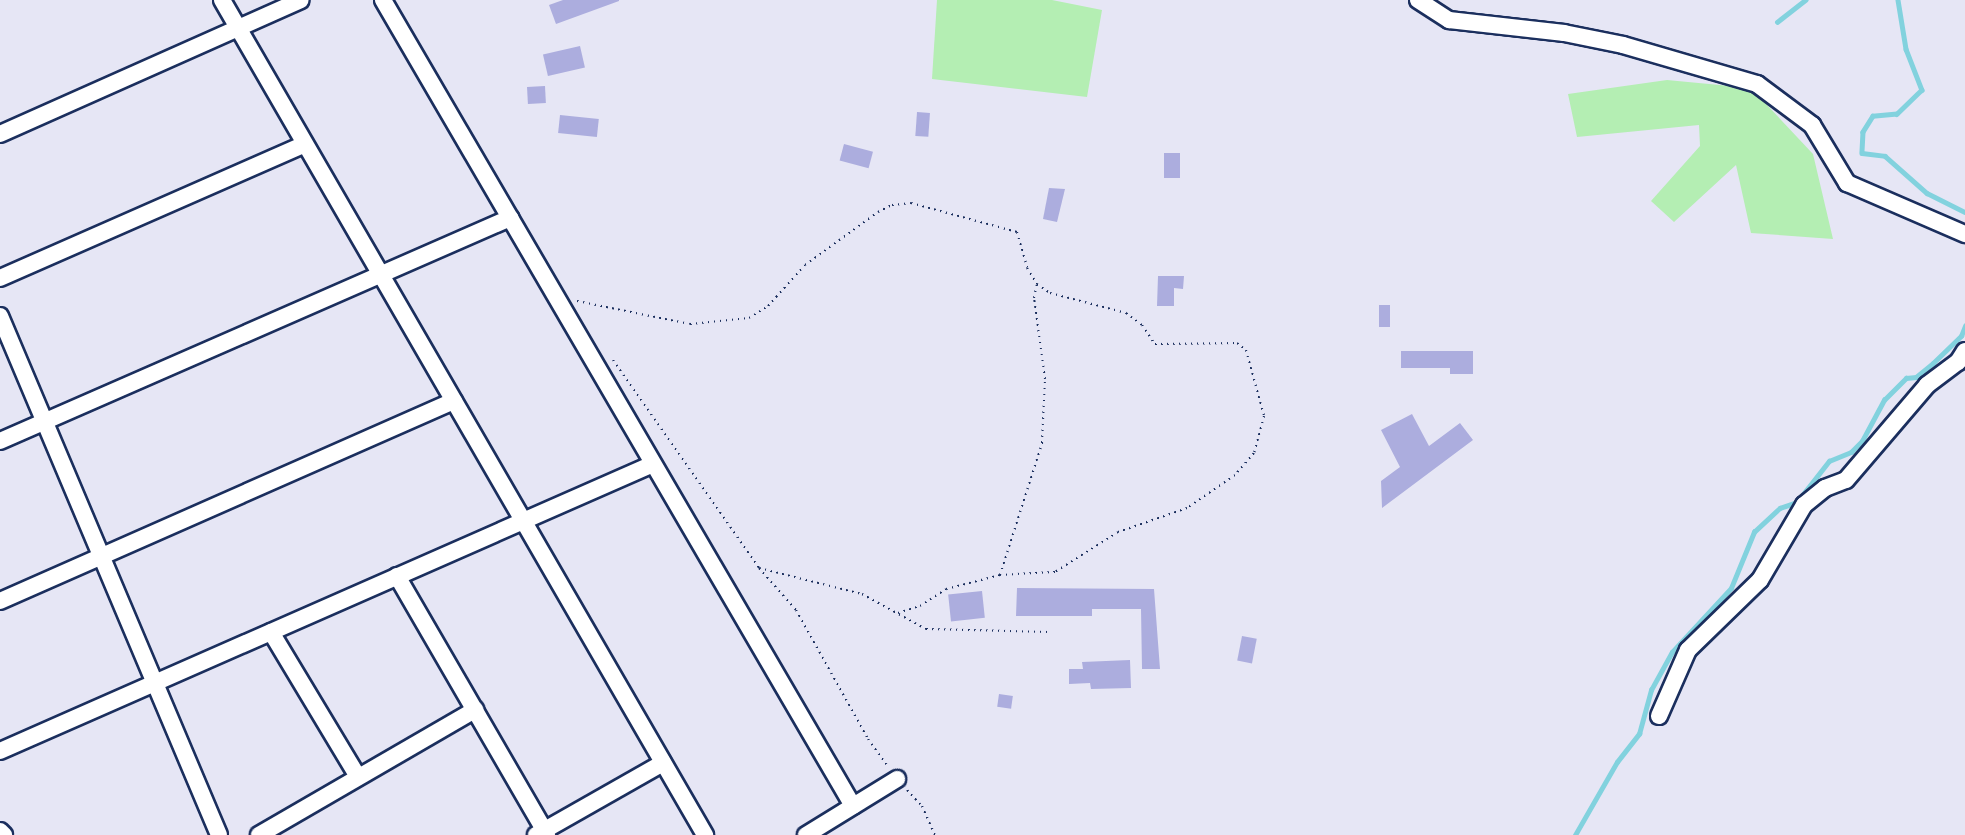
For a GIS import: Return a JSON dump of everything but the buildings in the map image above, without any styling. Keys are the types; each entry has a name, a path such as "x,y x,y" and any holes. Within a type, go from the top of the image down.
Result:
{"street":[{"path":"222,0 705,835"},
{"path":"0,134 301,0"},
{"path":"383,0 853,806"},
{"path":"1418,0 1449,20 1564,33 1623,45 1757,84 1812,125 1847,183 1965,234"},
{"path":"0,278 305,144"},
{"path":"0,441 510,218"},
{"path":"0,316 219,835"},
{"path":"1659,716 1688,650 1760,580 1803,505 1825,488 1846,480 1927,385 1958,362 1965,351"},
{"path":"0,601 454,401"},
{"path":"0,751 653,464"},
{"path":"397,576 475,710 542,833 663,763"},
{"path":"271,632 358,777"},
{"path":"259,835 475,710"},
{"path":"806,835 897,779"},
{"path":"0,831 4,835"}],"path":[{"path":"557,298 690,324 749,318 768,306 806,265 860,225 892,205 911,202 1017,232 1027,268 1037,284 1050,292 1126,313 1142,325 1155,344 1237,343 1246,350 1264,416 1254,453 1235,475 1187,508 1118,532 1055,572 1000,575 946,589 920,606 898,613"},
{"path":"1000,575 1042,443 1045,379 1034,298 1037,284"},
{"path":"606,351 759,568 796,610 868,739 897,779 922,807 935,835"},
{"path":"759,568 832,584 898,613 926,629 1048,632"}],"green space":[{"path":"937,0 1052,0 1102,10 1087,97 932,79"},
{"path":"1667,80 1751,88 1813,154 1833,239 1751,233 1736,165 1674,222 1651,201 1700,146 1699,125 1577,137 1568,94"}],"waterway":[{"path":"1777,22 1805,0"},
{"path":"1898,0 1906,49 1922,90 1897,114 1873,116 1863,132 1862,153 1885,156 1927,193 1965,212"},
{"path":"1575,835 1617,762 1639,734 1651,690 1672,652 1731,588 1754,532 1780,508 1797,502 1829,461 1851,452 1862,441 1884,400 1906,378 1916,377 1933,363 1961,336 1965,326"}]}
